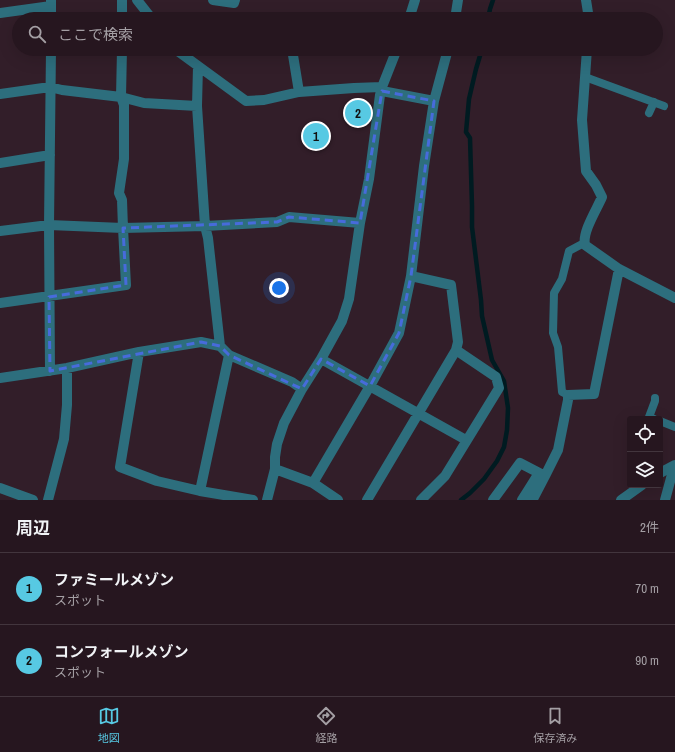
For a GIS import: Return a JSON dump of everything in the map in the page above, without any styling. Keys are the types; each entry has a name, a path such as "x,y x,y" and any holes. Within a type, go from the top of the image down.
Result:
{"street":[{"path":"122,0 122,12"},
{"path":"137,0 146,12"},
{"path":"213,0 234,4 235,0"},
{"path":"411,12 415,0"},
{"path":"456,12 458,0"},
{"path":"586,0 588,12"},
{"path":"0,13 51,3"},
{"path":"50,370 49,225 51,56"},
{"path":"0,303 126,285 122,200 119,193 124,159 124,106 121,97 122,56"},
{"path":"184,56 246,101 264,100 299,92 354,88 382,89 434,101"},
{"path":"293,56 299,92"},
{"path":"267,500 275,469 275,457 284,423 342,321 349,299 360,223 369,178 380,95 394,56"},
{"path":"313,483 370,386 399,333 411,276 424,166 434,101 446,56"},
{"path":"586,56 582,120 586,171 602,197 590,221 584,243 619,269 675,298"},
{"path":"198,66 197,106 205,226 208,238 220,346"},
{"path":"0,94 50,87 62,90 121,97 144,103 197,106"},
{"path":"0,163 50,155"},
{"path":"0,231 49,225 123,228 205,226 277,222 289,217 360,223"},
{"path":"522,500 529,489 542,475 558,450 568,396 594,394 619,269"},
{"path":"367,500 456,350 458,342 451,285 411,276"},
{"path":"0,378 67,368 139,352 201,342 220,346 229,355 292,382 302,389"},
{"path":"421,500 445,476 499,388 496,377 456,350"},
{"path":"139,352 120,467 157,481 200,491 253,500"},
{"path":"200,491 229,355"},
{"path":"321,359 466,440"},
{"path":"48,500 64,439 67,405 67,368"},
{"path":"493,500 520,463 542,475"},
{"path":"663,471 675,465"},
{"path":"275,469 313,483 338,500"},
{"path":"665,500 675,469"},
{"path":"533,499 542,475"},
{"path":"0,488 33,500"},
{"path":"621,500 638,488"}],"lane":[{"path":"585,77 664,106"},
{"path":"649,112 654,102"},
{"path":"568,396 562,392 558,347 553,333 554,293 562,279 569,251 584,243"},
{"path":"649,416 655,398"},
{"path":"663,422 675,427"}],"highlighted area":[{"path":"382,91 434,101 411,276 399,333 370,386 321,359 302,389 229,355 220,346 201,342 50,371 49,297 126,285 123,228 277,222 289,217 360,223"}],"waterway":[{"path":"489,12 493,0"},
{"path":"461,500 484,479 497,461 504,447 507,430 508,408 504,381 492,360 482,316 472,227 470,138 466,132 469,99 480,56"}],"place":[{"name":"コンフォールメゾン","path":"358,113"},
{"name":"ファミールメゾン","path":"316,136"}]}
